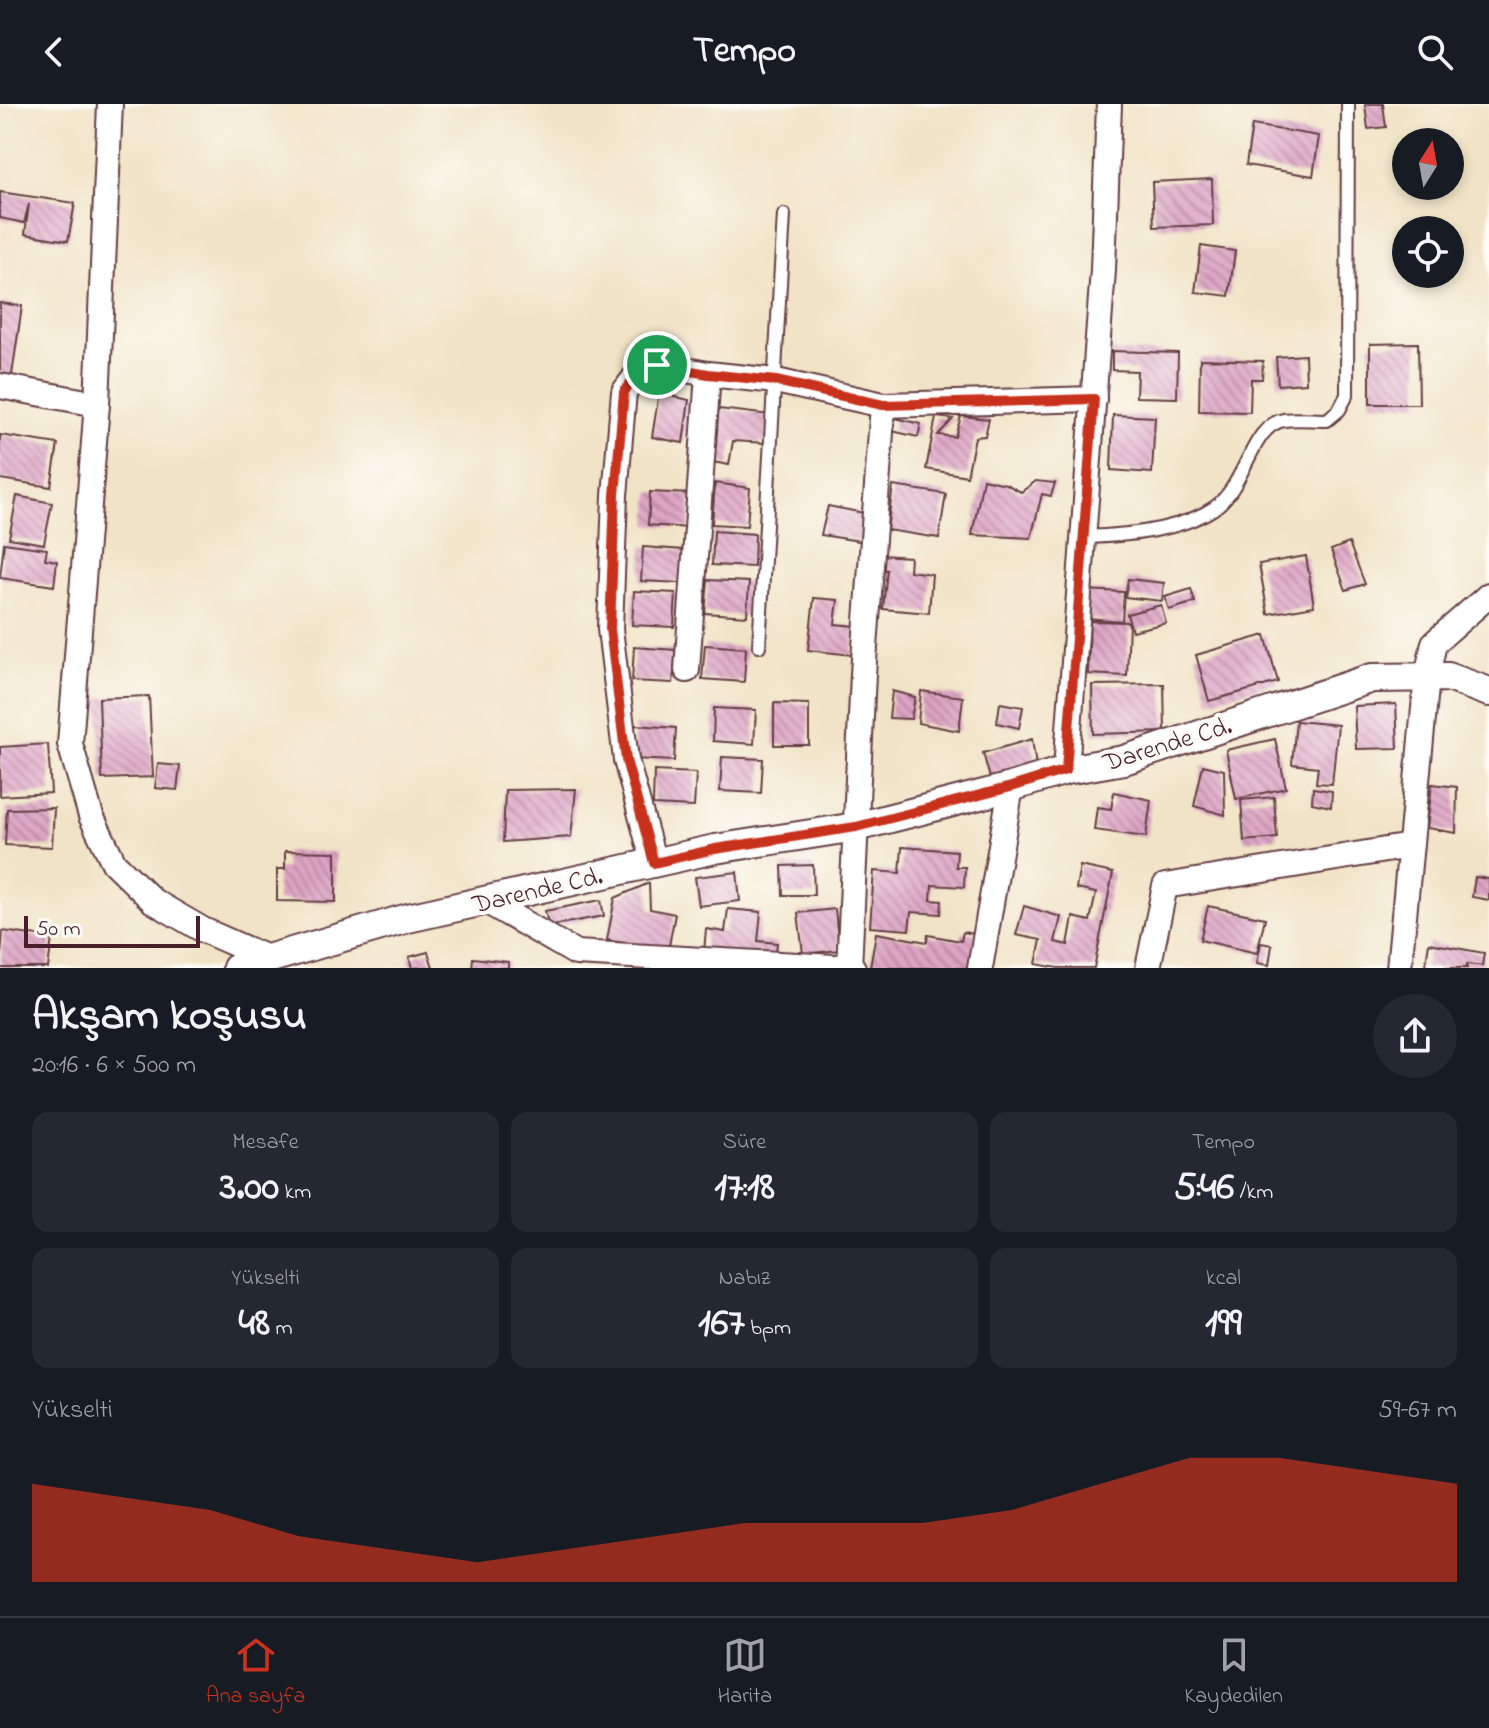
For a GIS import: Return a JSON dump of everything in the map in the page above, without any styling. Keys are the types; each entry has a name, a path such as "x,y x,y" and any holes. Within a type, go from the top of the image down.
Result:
{"street":[{"path":"110,104 97,404 70,744 91,816 114,863 153,901 203,930 269,959"},
{"path":"1066,770 1103,270 1109,104"},
{"path":"654,863 626,760 610,629 615,495 624,392 638,373 657,365 776,381 883,405 1094,399"},
{"path":"687,670 708,374"},
{"path":"0,386 97,404"},
{"path":"486,901 576,953 851,968 863,674 883,405"},
{"path":"1399,968 1427,677 1434,643 1489,595"},
{"name":"Darende Cd.","path":"237,968 408,918 715,849 856,827 1066,770 1124,760 1372,678 1448,677 1489,692"},
{"path":"980,968 1011,787"},
{"path":"1148,968 1165,886 1410,846"}],"lane":[{"path":"1083,537 1159,528 1214,508 1239,478 1256,440 1266,429 1282,420 1327,420 1343,403 1347,395 1348,104"},
{"path":"759,646 784,215"}],"building":[{"path":"1365,104 1383,104 1386,127 1368,129"},
{"path":"1252,125 1319,136 1313,176 1246,165"},
{"path":"1212,179 1213,225 1154,227 1152,182"},
{"path":"0,192 75,203 68,241 25,234 29,204 24,223 0,218"},
{"path":"1201,246 1235,251 1229,296 1195,292"},
{"path":"0,303 22,306 11,382 0,380"},
{"path":"1418,343 1419,404 1370,404 1370,344"},
{"path":"1112,351 1178,353 1177,398 1136,397 1137,371 1112,370"},
{"path":"1305,355 1306,383 1278,385 1276,357"},
{"path":"1200,359 1263,361 1262,379 1251,379 1250,412 1199,411"},
{"path":"659,393 689,400 683,443 652,437"},
{"path":"719,409 771,415 766,443 733,441 729,465 707,461"},
{"path":"1113,415 1155,417 1152,473 1111,470"},
{"path":"961,416 989,419 985,436 975,437 967,476 926,469 936,417 953,419 938,435 955,437"},
{"path":"895,418 921,424 918,437 892,431"},
{"path":"0,435 58,444 51,487 0,479"},
{"path":"983,479 1006,484 1021,492 1036,481 1055,483 1051,496 1042,494 1031,538 972,535"},
{"path":"715,483 750,488 747,526 712,524"},
{"path":"893,486 946,494 939,538 887,530"},
{"path":"650,492 691,494 689,528 648,525"},
{"path":"17,496 52,503 44,544 9,538"},
{"path":"828,506 864,513 860,541 821,535"},
{"path":"714,531 755,534 754,567 712,565"},
{"path":"4,543 47,549 45,559 57,561 54,586 0,578"},
{"path":"1349,543 1365,584 1346,590 1331,550"},
{"path":"643,547 684,550 682,583 641,581"},
{"path":"880,555 910,557 909,571 932,574 929,613 883,609 887,570 878,569"},
{"path":"1306,556 1314,606 1268,614 1259,564"},
{"path":"1128,579 1164,583 1162,601 1125,597"},
{"path":"708,580 749,582 747,616 705,613"},
{"path":"1191,589 1195,602 1169,610 1165,597"},
{"path":"1084,590 1124,592 1122,621 1083,618"},
{"path":"634,591 676,593 674,627 632,625"},
{"path":"814,598 838,600 835,624 855,626 852,655 808,650"},
{"path":"1161,605 1166,623 1132,631 1127,614"},
{"path":"1090,621 1129,622 1127,676 1088,674"},
{"path":"1265,635 1278,682 1209,701 1196,655"},
{"path":"705,645 746,648 744,682 702,679"},
{"path":"634,647 676,650 673,683 632,681"},
{"path":"1164,684 1165,732 1093,734 1092,685"},
{"path":"892,691 915,697 911,719 889,718"},
{"path":"921,691 963,697 959,731 918,723"},
{"path":"149,696 153,777 102,779 99,698"},
{"path":"774,703 809,704 809,745 774,745"},
{"path":"1000,703 1023,707 1019,728 997,723"},
{"path":"1396,704 1398,748 1356,749 1354,706"},
{"path":"714,708 756,710 754,744 713,741"},
{"path":"1296,721 1338,725 1332,784 1316,783 1318,767 1292,764"},
{"path":"635,725 676,728 674,761 633,759"},
{"path":"1032,739 1036,766 990,778 983,753"},
{"path":"1275,739 1286,788 1236,799 1226,750"},
{"path":"48,744 51,793 0,796 0,747"},
{"path":"722,757 763,759 761,793 720,791"},
{"path":"158,764 180,766 177,790 155,788"},
{"path":"1203,765 1224,770 1225,815 1194,806"},
{"path":"654,771 696,773 694,807 653,805"},
{"path":"1432,784 1457,787 1456,833 1427,828"},
{"path":"1313,788 1332,791 1331,807 1312,803"},
{"path":"576,789 571,837 503,842 505,790"},
{"path":"1114,792 1151,800 1146,837 1094,830 1097,807 1111,809"},
{"path":"1274,797 1277,838 1244,841 1241,800"},
{"path":"54,808 52,847 5,845 7,809"},
{"path":"902,847 957,851 956,867 965,867 964,887 932,885 931,900 942,901 941,914 911,912 909,930 870,927 874,871 900,873"},
{"path":"285,851 336,852 336,902 277,901 277,869 285,869"},
{"path":"813,865 814,895 783,895 782,866"},
{"path":"1080,866 1113,873 1094,968 1058,968 1036,964 1041,940 1016,935 1024,906 1061,917 1055,942 1068,945 1073,917 1090,921 1096,893 1076,889"},
{"path":"737,872 740,901 699,906 695,877"},
{"path":"1475,877 1489,879 1489,900 1472,897"},
{"path":"649,883 650,909 675,914 668,951 607,940 615,898"},
{"path":"601,900 604,916 549,926 545,911"},
{"path":"1208,906 1265,918 1257,953 1200,940"},
{"path":"728,909 761,912 758,941 777,943 775,961 704,952 706,929 725,932"},
{"path":"835,909 839,950 803,954 798,913"},
{"path":"3,931 52,938 48,968 0,968"},
{"path":"963,932 980,935 974,968 870,968 876,933 927,942 928,935 961,941"},
{"path":"1261,943 1272,945 1269,965 1257,963"},
{"path":"1429,943 1484,953 1482,966 1467,964 1467,968 1425,968"},
{"path":"428,952 433,967 412,968 409,957"},
{"path":"473,958 508,962 508,968 472,968"}],"route":[{"path":"657,365 776,381 883,405 1094,399 1066,770 856,827 715,849 654,863 626,760 610,629 615,495 624,392 638,373 657,365"}]}
